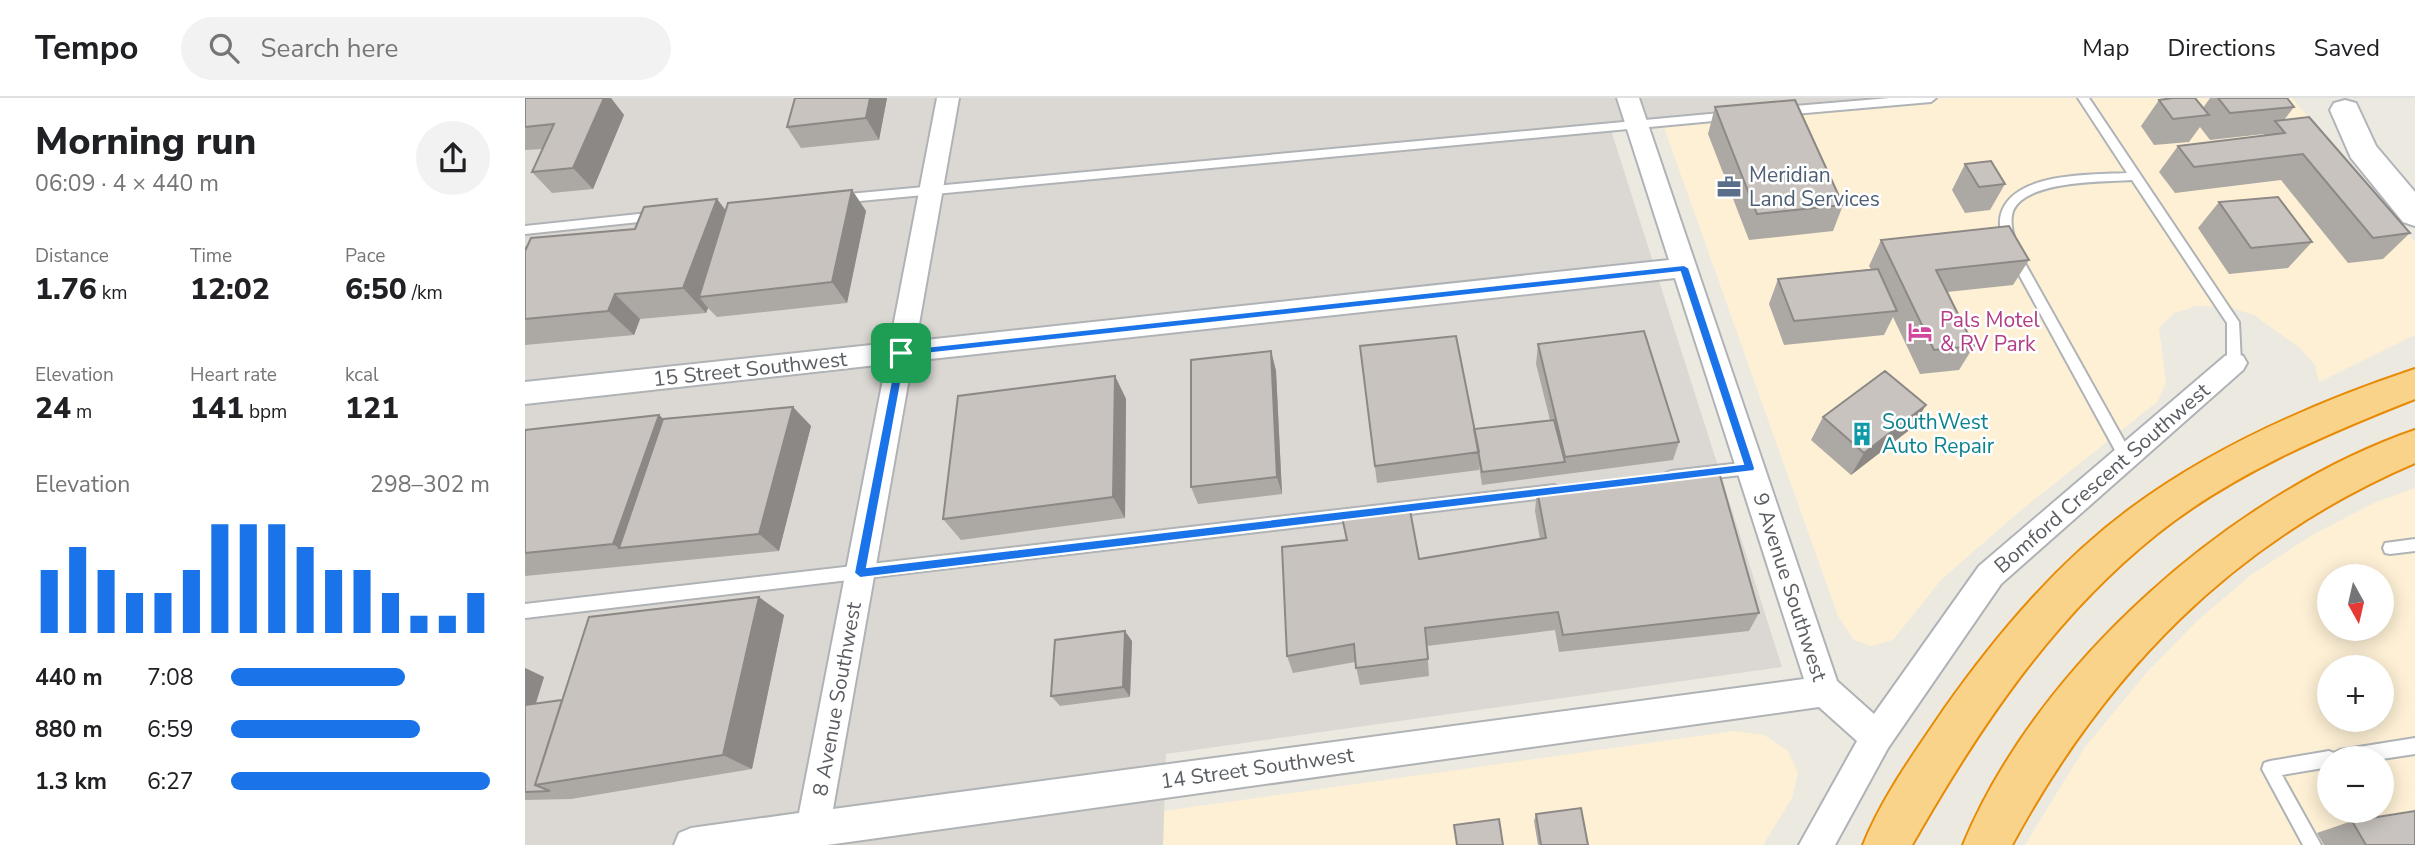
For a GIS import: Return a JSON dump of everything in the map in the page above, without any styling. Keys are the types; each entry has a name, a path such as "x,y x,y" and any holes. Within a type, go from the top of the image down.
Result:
{"highway":[{"path":"1886,845 1919,786 1987,684 2049,609 2112,548 2193,488 2250,457 2367,402 2415,384"},
{"path":"1986,845 2017,788 2077,699 2161,608 2236,542 2304,499 2373,462 2415,446"}],"street":[{"name":"8 Avenue Southwest","path":"811,837 948,98"},
{"name":"9 Avenue Southwest","path":"1628,98 1824,691 1877,737"},
{"path":"2339,104 2388,145 2415,175"},
{"path":"2339,104 2362,150 2415,214"},
{"name":"15 Street Southwest","path":"525,393 1684,268"},
{"name":"Bomford Crescent Southwest","path":"1816,845 1877,737 1990,575 2127,459 2234,363"},
{"name":"14 Street Southwest","path":"691,845 811,837 1824,691"}],"lane":[{"path":"1770,113 1931,98"},
{"path":"2083,98 2233,322 2234,363"},
{"path":"823,200 1743,115"},
{"path":"2127,459 2011,249 2005,226 2007,209 2018,195 2034,186 2136,176"},
{"path":"525,230 674,215"},
{"path":"1654,479 1750,468"},
{"path":"525,611 1572,489"},
{"path":"2390,548 2415,545"},
{"path":"2394,749 2415,746"},
{"path":"2312,845 2270,768 2317,762"}],"shaded area":[{"path":"525,98 1931,98 1610,127 1782,667 1166,754 1163,845 525,845"},
{"path":"1931,98 2292,98 2415,242 2415,335 2319,382 2315,365 2300,348 2254,315 2228,307 2196,306 2173,314 2159,328 2166,383 2157,402 2020,511 1942,579 1893,640 1871,646 1854,640 1838,616 1662,122"},
{"path":"2415,488 2415,845 2025,845 2085,747 2148,671 2198,620 2251,575 2312,535 2376,502"},
{"path":"1734,731 1764,735 1788,751 1798,773 1792,798 1763,845 1163,845 1164,811"}],"building":[{"path":"525,98 604,98 573,168 532,172 554,124 525,127"},
{"path":"795,98 870,98 866,118 787,127"},
{"path":"2195,98 2209,115 2173,119 2159,100"},
{"path":"2218,98 2287,98 2294,107 2230,113"},
{"path":"1795,100 1843,205 1757,214 1715,107"},
{"path":"2309,117 2410,233 2373,238 2303,154 2194,167 2178,146 2285,133 2275,121"},
{"path":"1991,161 2005,184 1979,187 1965,164"},
{"path":"852,190 832,282 699,297 728,203"},
{"path":"2278,197 2312,242 2251,248 2219,202"},
{"path":"717,199 683,288 615,294 608,311 525,319 525,251 531,238 635,229 644,207"},
{"path":"2009,226 2029,260 1936,270 1974,346 1934,350 1881,240"},
{"path":"1878,269 1897,311 1794,321 1778,279"},
{"path":"1644,331 1679,442 1565,457 1538,344"},
{"path":"1456,336 1479,452 1375,466 1360,346"},
{"path":"1271,351 1277,477 1191,487 1191,360"},
{"path":"1885,371 1926,405 1864,453 1823,417"},
{"path":"1115,376 1113,497 943,519 958,396"},
{"path":"793,407 759,534 619,548 663,419"},
{"path":"659,415 613,544 525,553 525,430"},
{"path":"1554,420 1565,462 1482,472 1474,429"},
{"path":"1719,472 1759,613 1563,635 1558,612 1425,628 1428,659 1356,668 1354,644 1287,656 1282,547 1347,540 1342,517 1410,510 1419,559 1546,538 1537,490"},
{"path":"759,597 723,755 535,785 589,617"},
{"path":"1125,631 1123,687 1051,696 1055,640"},
{"path":"562,700 535,785 550,791 525,792 525,705"},
{"path":"1581,808 1588,845 1541,845 1536,814"},
{"path":"2415,811 2415,845 2366,845 2353,823 2394,823 2394,814"},
{"path":"1499,819 1503,845 1457,845 1454,825"}],"place":[{"name":"Meridian Land Services","path":"1729,187"},
{"name":"Pals Motel & RV Park","path":"1920,332"},
{"name":"SouthWest Auto Repair","path":"1862,434"}],"route":[{"path":"1684,268 1750,468 860,573 901,353 1684,268"}]}
